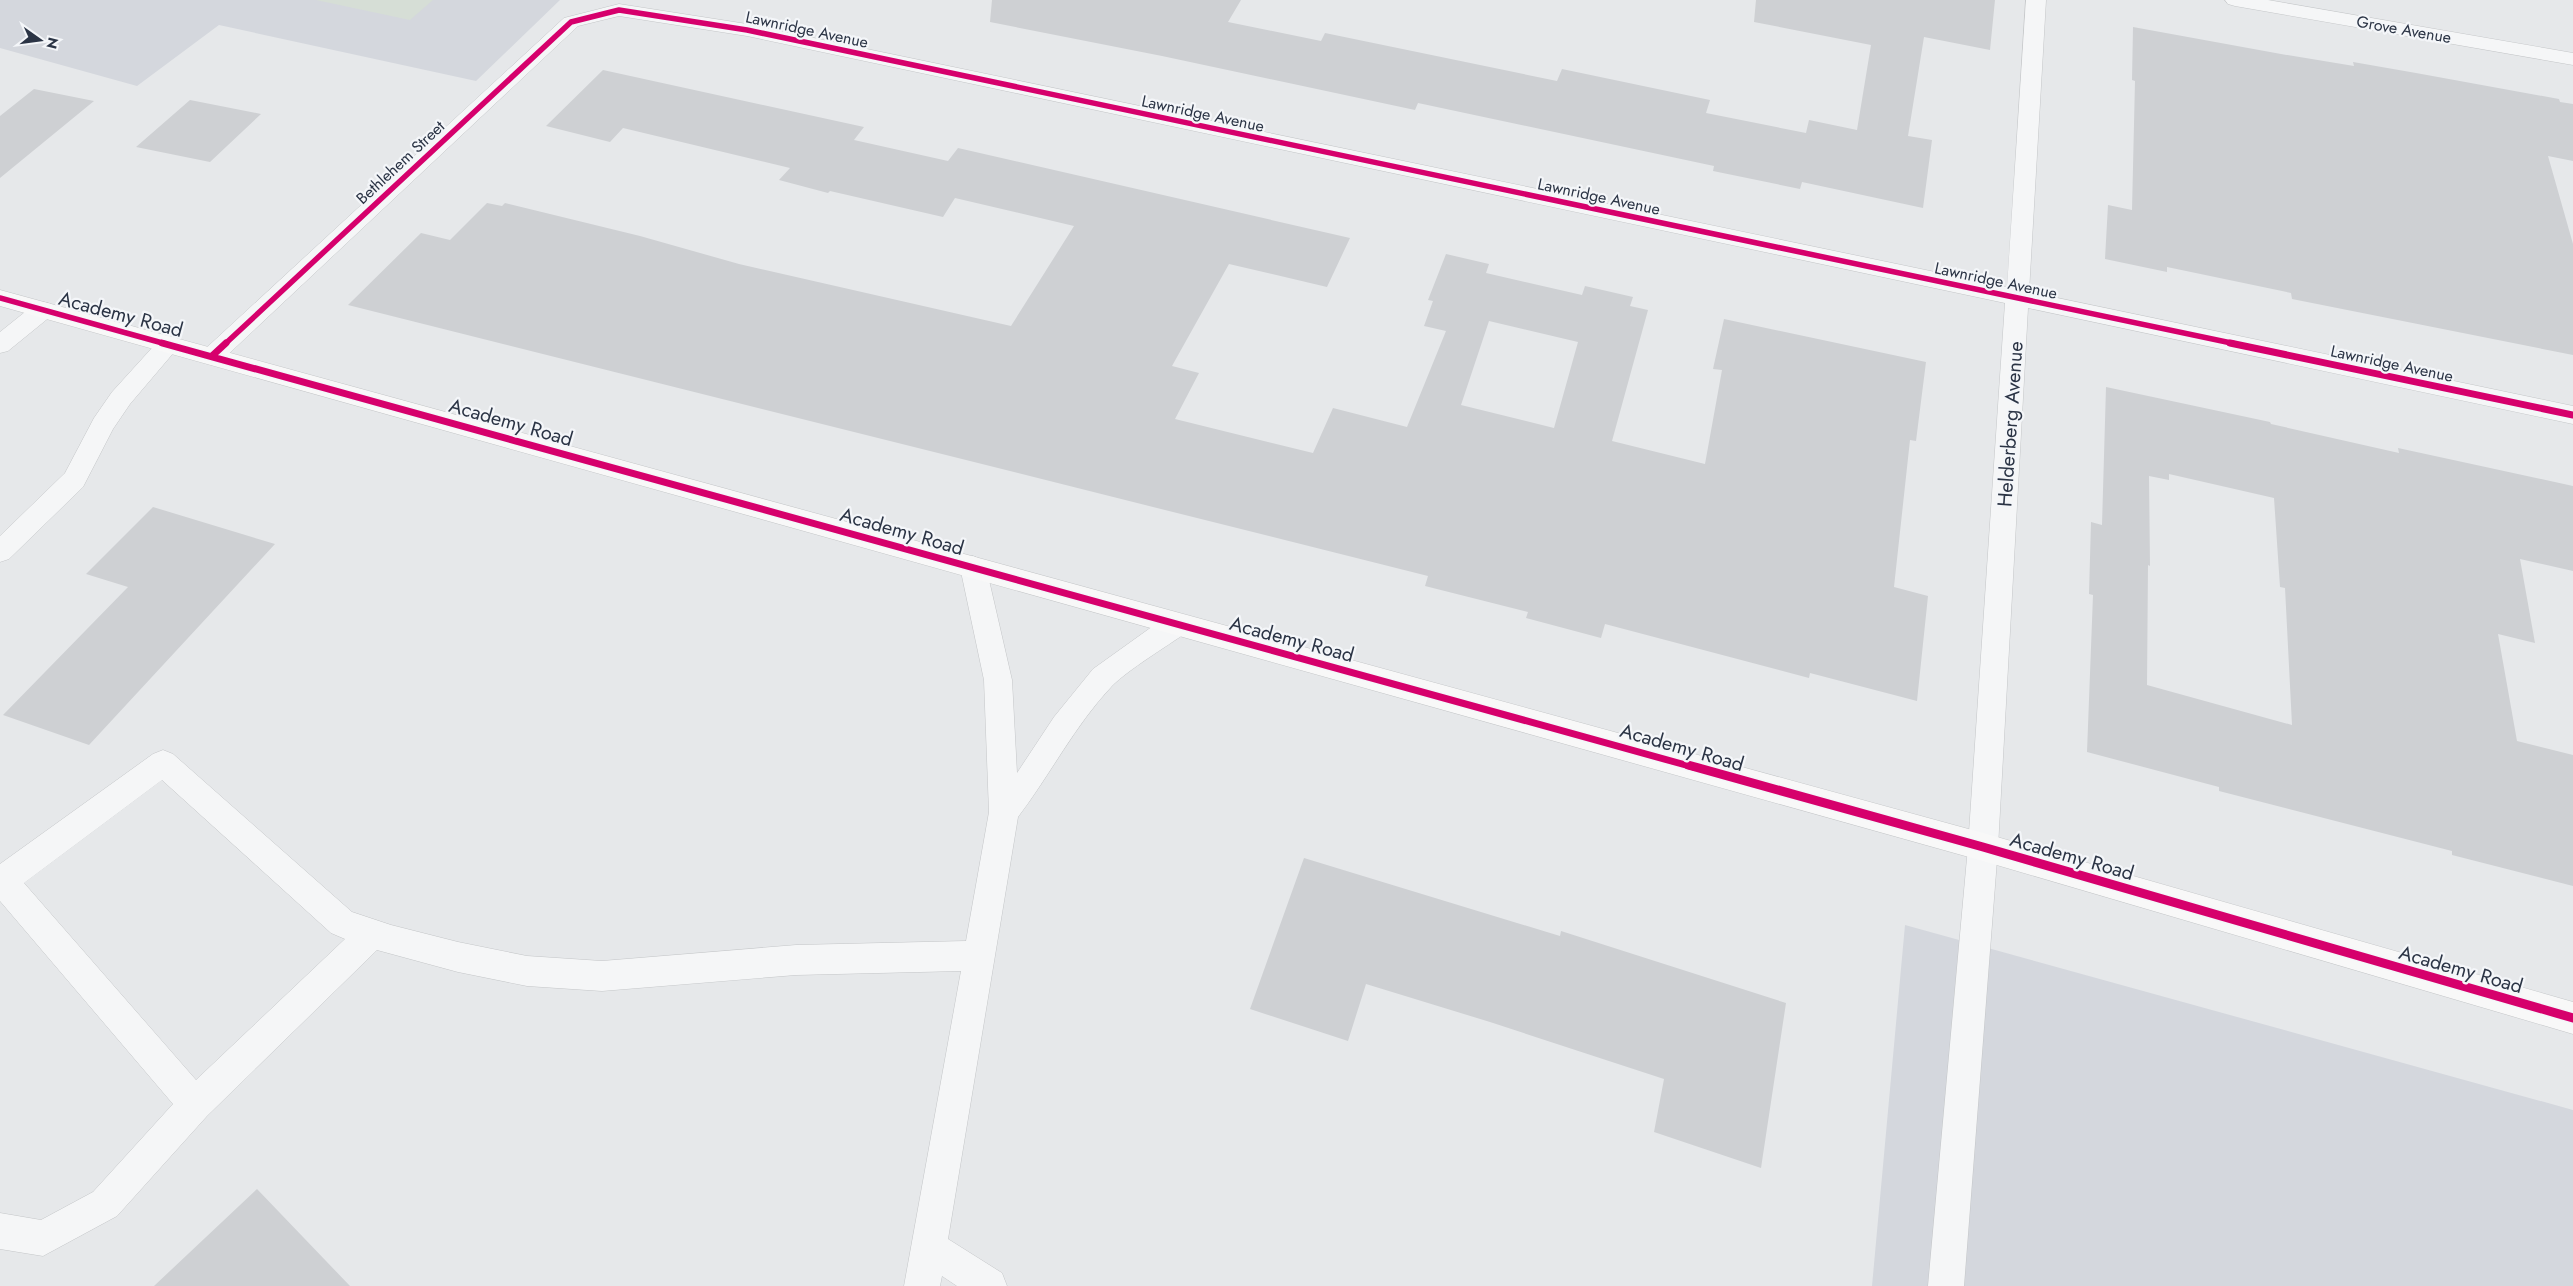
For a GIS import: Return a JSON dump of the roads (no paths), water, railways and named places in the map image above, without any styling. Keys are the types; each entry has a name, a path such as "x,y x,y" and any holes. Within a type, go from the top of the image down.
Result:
{"street":[{"name":"Helderberg Avenue","path":"1946,1286 1983,848 2036,0"},
{"name":"Grove Avenue","path":"2235,0 2573,59"},
{"name":"Lawnridge Avenue","path":"619,10 747,30 2573,415"},
{"name":"Bethlehem Street","path":"212,356 571,22 619,10"},
{"name":"Academy Road","path":"0,298 1983,848 2573,1018"},
{"path":"0,345 43,310"},
{"path":"0,552 74,480 103,424 121,398 170,344"},
{"path":"922,1286 1004,812 998,680 973,567"},
{"path":"1004,812 1032,776 1064,726 1103,677 1177,624"},
{"path":"195,1104 1,879 163,763 342,923 372,934 458,957 527,971 602,976 796,960 979,956"},
{"path":"0,1230 43,1238 105,1204 195,1104 372,934"},
{"path":"930,1248 989,1286"}]}
